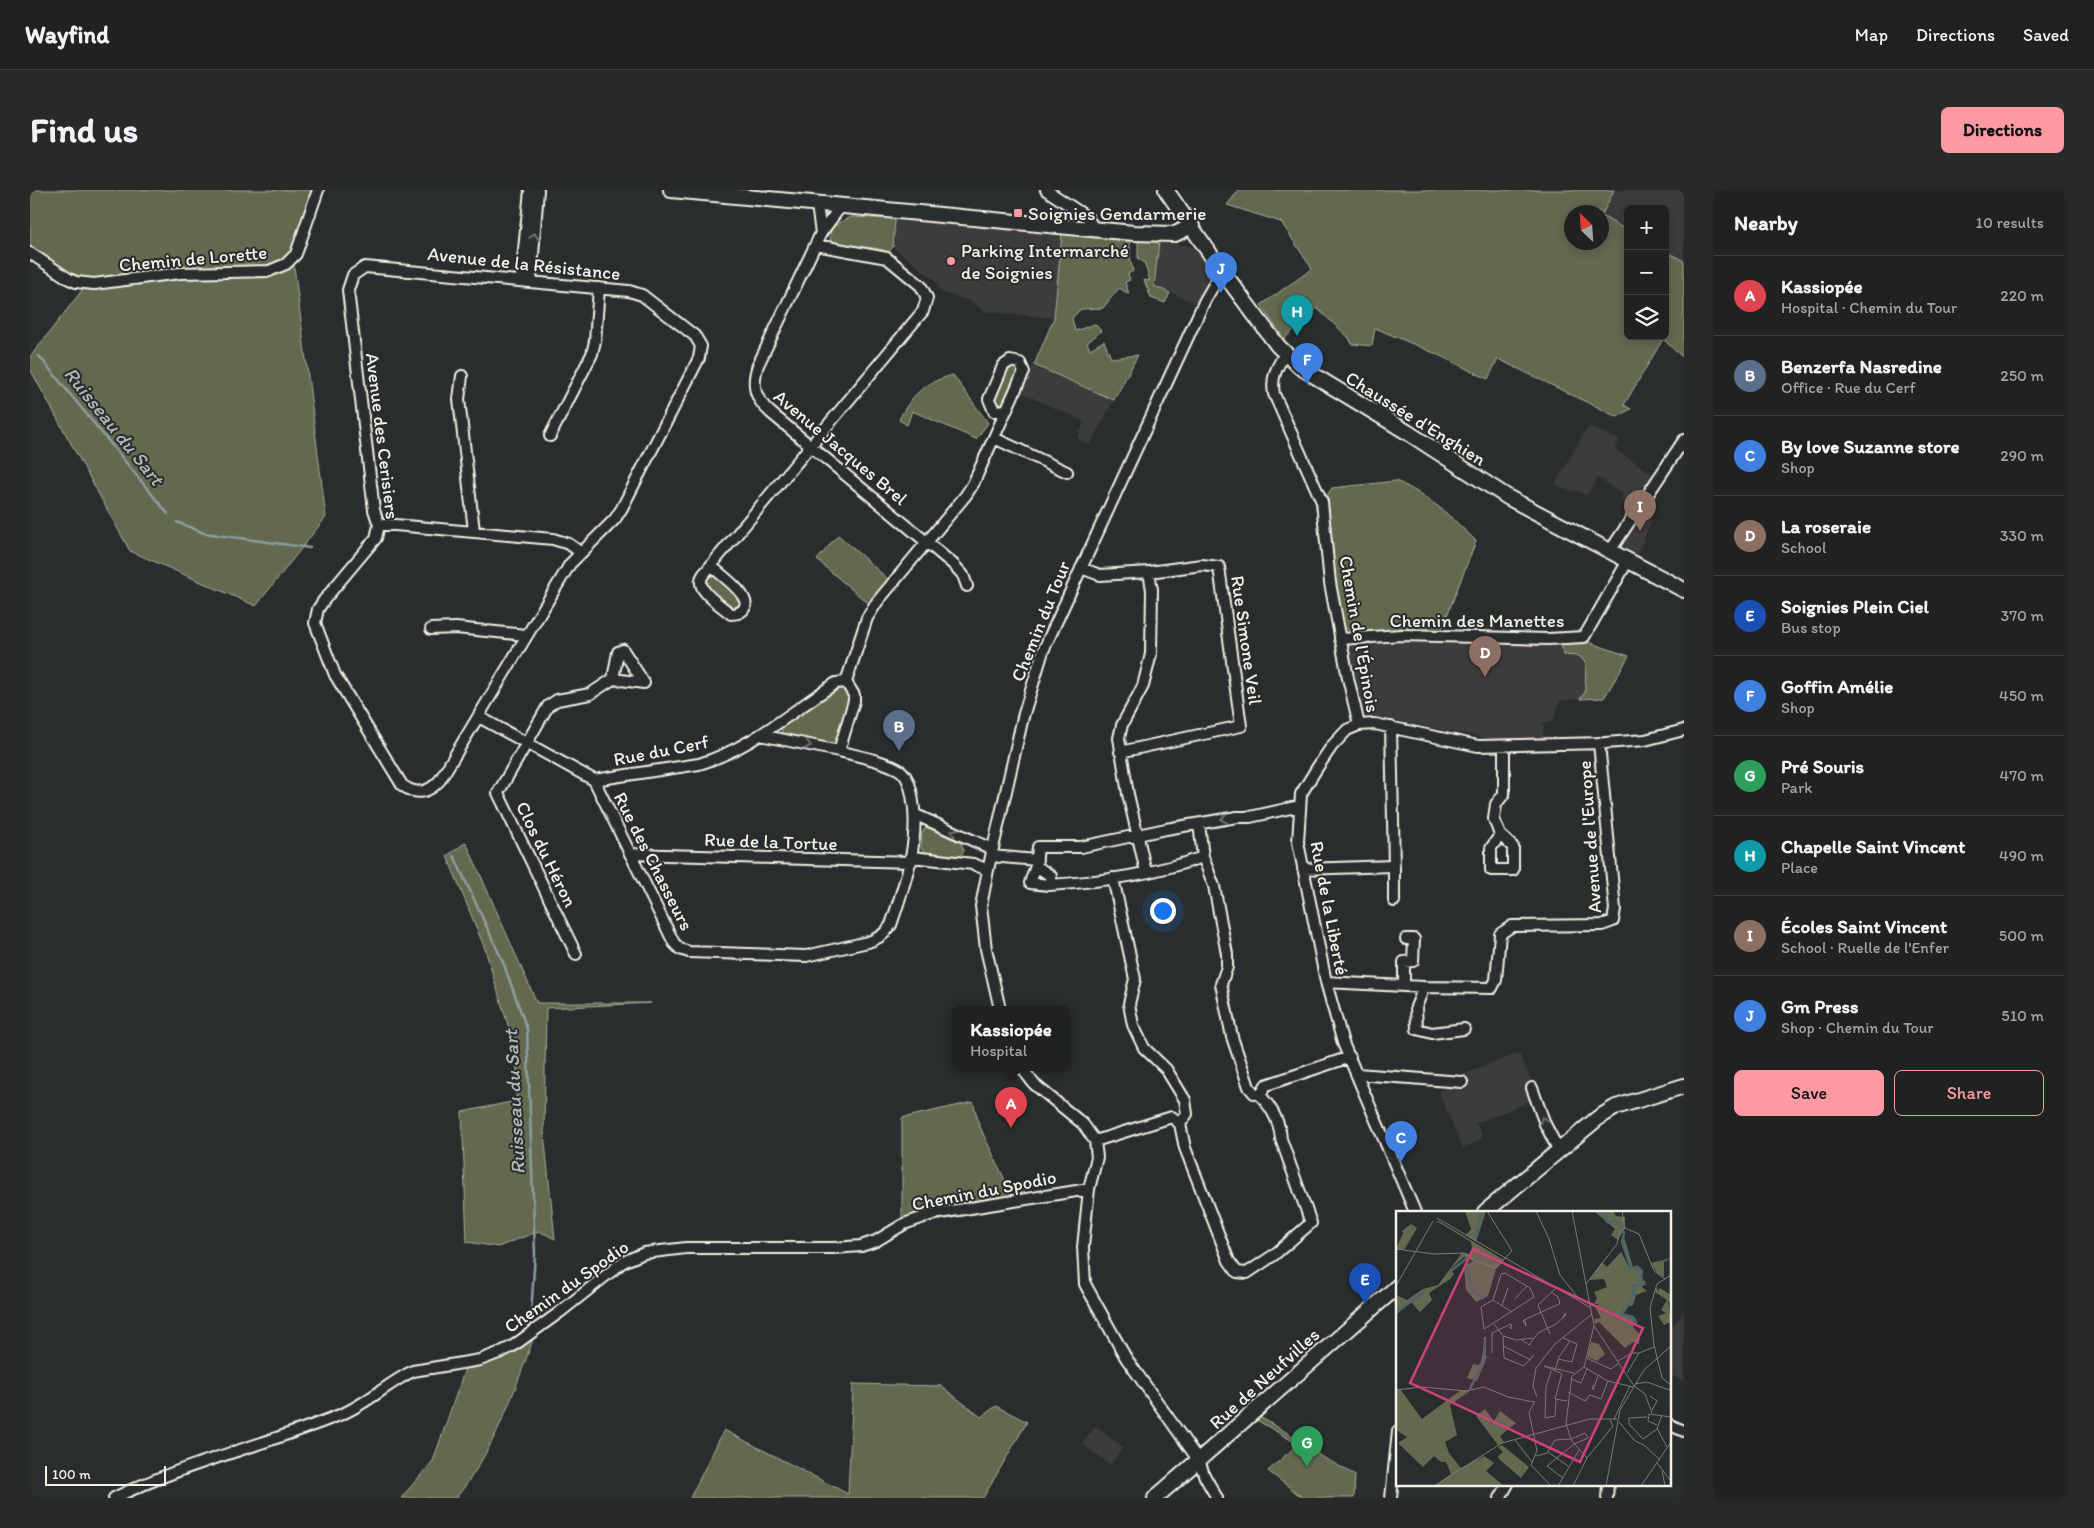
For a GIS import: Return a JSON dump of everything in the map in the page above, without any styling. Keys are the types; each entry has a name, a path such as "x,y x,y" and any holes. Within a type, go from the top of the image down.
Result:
{"main road":[{"path":"670,190 1095,230 1175,234 1192,226"},
{"name":"Chaussée d'Enghien","path":"1166,190 1222,271 1285,354 1317,379 1407,432 1509,498 1629,559 1684,590"},
{"path":"1487,1211 1598,1118 1616,1107 1684,1086"},
{"name":"Rue de Neufvilles","path":"1155,1498 1396,1288"}],"street":[{"name":"Chemin de Lorette","path":"30,253 69,280 94,284 180,273 270,271 286,264 296,254 318,190"},
{"name":"Avenue de la Résistance","path":"526,281 530,190"},
{"name":"Avenue de la Résistance","path":"526,281 538,190"},
{"path":"1046,190 1087,217 1095,230"},
{"path":"817,205 821,233"},
{"name":"Avenue Jacques Brel","path":"841,206 821,233 758,366 754,376 754,387 757,396 764,406 954,565 963,575 967,586"},
{"path":"711,566 742,594 746,600 746,606 742,611 732,614 700,586 700,580 711,566 812,446 923,311 927,298 922,286 887,258 816,245"},
{"name":"Avenue de la Résistance","path":"348,290 353,275 365,267 599,288 642,294 695,336 701,346 699,358 622,508 615,519 580,552"},
{"name":"Chemin du Tour","path":"999,1006 982,928 981,906 991,852 1033,680 1043,651 1080,568 1205,300 1222,271"},
{"path":"550,436 592,354 595,341 599,288"},
{"name":"Avenue des Cerisiers","path":"348,290 374,510 379,525 376,538 324,600 316,615 317,632 335,675 395,774 402,785 408,790 417,792 434,787 479,717"},
{"name":"Chemin de l'Épinois","path":"1285,354 1274,373 1272,382 1274,394 1322,502 1330,583 1359,725 1375,724 1478,746 1645,740 1684,730"},
{"path":"839,751 854,701 854,695 846,682 867,618 877,602 966,495 994,438 1007,410 1024,372 1020,363 1010,361 1002,366 989,399 994,411 1007,410"},
{"path":"462,376 459,399 474,531"},
{"path":"994,438 1067,472"},
{"path":"1610,551 1684,440"},
{"path":"379,525 395,524 553,539 569,544 580,552 561,576 479,717"},
{"name":"Chemin des Manettes","path":"1340,639 1402,635 1548,639 1584,637 1629,559"},
{"name":"Rue Simone Veil","path":"1120,752 1240,726 1219,567 1202,565 1149,572"},
{"path":"1080,568 1100,575 1149,572 1152,590 1151,654 1143,686 1122,725 1119,738 1120,752 1146,872"},
{"path":"431,629 456,628 526,635"},
{"path":"526,744 552,702 590,694 613,679"},
{"name":"Rue du Cerf","path":"594,780 699,764 729,752 760,735 836,683 846,682"},
{"name":"Rue des Chasseurs","path":"479,717 594,780 674,943 680,949 689,952 806,956 878,939 891,925 912,860"},
{"name":"Rue de la Liberté","path":"1359,725 1347,730 1332,746 1301,794 1298,842 1326,982 1344,1043 1415,1211"},
{"path":"1391,727 1394,902"},
{"path":"760,735 839,751 887,765 901,772 908,781 916,815 912,860"},
{"name":"Avenue de l'Europe","path":"1326,982 1492,988 1496,980 1500,934 1512,926 1602,925 1613,921 1615,909 1599,743"},
{"name":"Clos du Héron","path":"526,744 498,793 576,954"},
{"path":"1500,835 1494,818 1496,804 1504,794 1504,746"},
{"path":"1203,857 1146,872 1085,883 1049,885 1030,883 1036,863 1038,847 1080,847 1238,817 1250,818 1300,806"},
{"path":"916,815 991,852 1036,863 1051,876 1049,885"},
{"path":"1095,1141 1172,1117 1180,1124 1185,1148 1229,1261 1237,1272 1247,1273 1274,1255 1311,1224 1281,1139 1276,1118 1268,1103 1249,1087 1232,1037 1221,984 1227,967 1227,954 1214,886 1203,857 1199,824"},
{"name":"Rue de la Tortue","path":"630,854 912,860 973,864 988,870"},
{"path":"1303,868 1394,866"},
{"path":"1113,878 1135,979 1129,1004 1133,1025 1144,1048 1166,1069 1185,1100 1187,1114 1180,1124"},
{"path":"1404,985 1404,962 1413,961 1414,939 1406,939"},
{"path":"1424,987 1416,1007 1417,1029 1432,1033 1464,1029"},
{"path":"1257,1094 1266,1085 1350,1057"},
{"path":"1024,1071 1034,1084 1083,1124 1095,1141 1097,1157 1089,1189 1083,1247 1085,1284 1126,1358 1199,1460 1205,1477 1217,1498"},
{"path":"1357,1074 1462,1082"},
{"path":"1532,1088 1547,1129 1559,1151"},
{"name":"Chemin du Spodio","path":"114,1498 158,1478 342,1414 371,1399 413,1371 480,1360 501,1352 554,1316 623,1262 644,1253 686,1248 834,1248 861,1246 876,1241 904,1224 933,1214 1089,1189"},
{"path":"1672,1426 1684,1430"},
{"path":"1391,1498 1396,1450"},
{"path":"1500,1498 1507,1486"}],"shaded area":[{"path":"1614,190 1684,190 1684,261 1669,253 1669,205 1624,205 1624,229 1609,220 1609,205 1607,205"},
{"path":"895,219 1062,234 1054,318 983,311 971,301 941,293 934,279 893,247"},
{"path":"1159,242 1190,246 1199,252 1211,271 1198,304 1154,286"},
{"path":"1034,365 1114,400 1090,445 1078,438 1084,421 1021,393"},
{"path":"1588,426 1620,440 1615,449 1657,477 1632,509 1620,499 1623,494 1598,478 1587,496 1574,490 1571,492 1555,484"},
{"path":"1646,516 1652,520 1637,554 1621,546 1621,543"},
{"path":"1345,639 1585,641 1629,656 1604,698 1561,700 1552,722 1543,723 1544,743 1511,743 1362,714"},
{"path":"1519,1053 1539,1098 1476,1123 1483,1138 1463,1149 1438,1091 1465,1080 1464,1074"},
{"path":"1684,1313 1684,1381 1672,1376 1672,1326"},
{"path":"1096,1426 1123,1447 1110,1465 1082,1444"}],"green space":[{"path":"30,190 316,190 294,266 326,517 256,606 130,551 30,369 30,357 83,289 30,251"},
{"path":"1239,190 1614,190 1607,205 1564,205 1564,250 1609,250 1609,220 1624,229 1624,340 1662,340 1624,405 1631,409 1617,417 1498,359 1488,379 1375,328 1372,346 1352,344 1349,338 1317,308 1284,339 1261,305 1312,269 1281,222 1227,205"},
{"path":"852,217 895,219 893,247 888,252 881,249 843,245 830,239 831,229 840,222"},
{"path":"1062,234 1130,239 1130,258 1133,271 1128,274 1130,280 1125,282 1129,294 1119,288 1103,308 1081,309 1072,318 1075,331 1095,324 1101,331 1087,343 1090,349 1104,341 1111,358 1138,355 1114,400 1034,365 1054,318"},
{"path":"1138,240 1159,242 1154,286 1170,293 1165,303 1151,298 1144,280 1150,281 1144,262 1138,259"},
{"path":"1669,253 1684,261 1684,355 1681,356 1664,340 1669,340"},
{"path":"1013,364 1020,370 1006,403 997,404 993,397 1007,367"},
{"path":"953,375 988,423 976,439 912,411 907,425 899,420 909,403 920,391 934,381"},
{"path":"1396,481 1430,500 1476,541 1441,631 1351,632 1344,627 1336,585 1329,508 1325,498 1332,488"},
{"path":"838,535 889,580 869,604 817,560"},
{"path":"711,576 715,577 740,598 739,606 732,608 707,587 705,584 706,579"},
{"path":"1560,640 1585,641 1629,656 1604,698 1580,699 1585,692 1586,663 1579,656 1564,655"},
{"path":"844,687 851,696 838,740 831,745 783,736 780,725 835,688"},
{"path":"926,827 961,843 964,851 960,856 924,852 921,848 922,833"},
{"path":"466,842 537,1003 651,1003 546,1008 544,1133 555,1239 539,1231 498,1247 467,1242 462,1112 516,1101 517,1055 485,949 447,856"},
{"path":"973,1102 980,1127 1017,1206 919,1224 902,1233 902,1118"},
{"path":"533,1339 518,1381 492,1442 456,1498 401,1498 433,1461 466,1366 504,1355"},
{"path":"853,1384 941,1386 981,1417 996,1406 1027,1422 983,1498 690,1498 724,1430 848,1494"},
{"path":"1256,1415 1319,1451 1317,1454 1355,1475 1354,1498 1303,1498 1268,1471 1298,1444 1253,1418"}],"waterway":[{"name":"Ruisseau du Sart","path":"39,356 168,514"},
{"name":"Ruisseau du Sart","path":"177,522 204,533 310,548"},
{"name":"Ruisseau du Sart","path":"454,856 503,962 527,1029 535,1254 530,1329"}],"place":[{"name":"Soignies Gendarmerie","path":"1018,213"},
{"name":"Parking Intermarché de Soignies","path":"951,261"},
{"name":"Gm Press","path":"1221,293"},
{"name":"Chapelle Saint Vincent","path":"1297,336"},
{"name":"Goffin Amélie","path":"1307,384"},
{"name":"Écoles Saint Vincent","path":"1640,531"},
{"name":"La roseraie","path":"1485,677"},
{"name":"Benzerfa Nasredine","path":"899,751"},
{"name":"Kassiopée","path":"1011,1128"},
{"name":"By love Suzanne store","path":"1401,1162"},
{"name":"Soignies Plein Ciel","path":"1365,1304"},
{"name":"Pré Souris","path":"1307,1467"}]}
